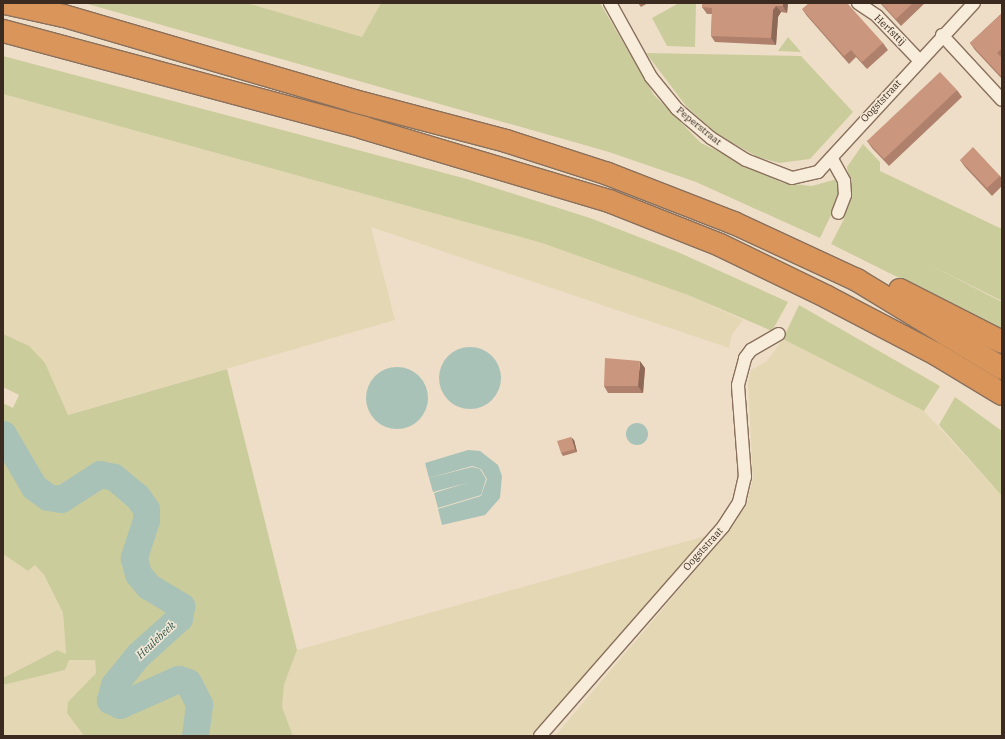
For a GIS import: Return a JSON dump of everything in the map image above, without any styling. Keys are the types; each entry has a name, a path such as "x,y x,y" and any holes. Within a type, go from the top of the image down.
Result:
{"highway":[{"path":"5,3 64,16 354,101 506,141 608,174 734,224 857,280 1002,368"},
{"path":"30,3 64,16"},
{"path":"3,31 364,128 609,200 720,245 936,354 1002,394"},
{"path":"3,37 53,45"},
{"path":"857,280 897,289 1002,342"},
{"path":"936,354 1002,410"}],"street":[{"name":"Peperstraat","path":"610,3 652,77 677,109 710,138 746,160 792,178 818,172 832,158"},
{"name":"Herfsttij","path":"858,3 877,16 919,60"},
{"name":"Oogststraat","path":"832,158 919,60 974,3"},
{"path":"942,35 1002,100"},
{"path":"832,158 844,181 845,195 838,214"},
{"name":"Oogststraat","path":"540,736 723,527 739,502 745,477 738,385 745,358 751,350 779,334"}],"shaded area":[{"path":"247,3 381,3 362,37"},
{"path":"3,94 542,243 688,295 743,320 732,334 729,348 371,227 395,320 67,415 45,363 3,334"},
{"path":"783,339 924,411 1002,496 1002,736 555,736 733,526 746,505 753,479 748,383 751,370 766,362"},
{"path":"470,347 482,350 492,356 498,366 501,378 498,390 492,400 482,406 470,409 458,406 448,400 442,390 439,378 442,366 448,356 458,350"},
{"path":"397,367 409,370 419,376 425,386 428,398 425,410 419,420 409,426 397,429 385,426 375,420 369,410 366,398 369,386 375,376 385,370"},
{"path":"637,423 645,426 648,434 645,442 637,445 629,442 626,434 629,426"},
{"path":"468,450 480,451 498,465 502,476 500,498 485,515 442,525 438,509 481,496 487,479 481,469 472,466 429,478 425,463"},
{"path":"472,467 480,469 486,479 481,495 438,508 434,493 470,482 433,492 429,478"},
{"path":"709,535 531,736 293,736 282,707 284,685 297,650"},
{"path":"3,554 28,571 35,565 44,575 63,613 66,655 56,650 3,678"},
{"path":"68,660 95,660 96,673 68,702 67,713 84,736 3,736 3,685 65,670"}],"green space":[{"path":"84,3 247,3 362,37 381,3 600,3 654,95 701,143 783,183 812,186 837,179 839,187 835,207 820,238 696,182 609,152"},
{"path":"679,3 696,3 695,47 667,46 652,18"},
{"path":"788,37 801,52 778,51"},
{"path":"646,53 801,56 853,112 810,159 779,163 758,157 718,135 686,106"},
{"path":"3,56 467,179 590,218 680,253 788,302 772,331 688,295 542,243 3,94"},
{"path":"863,144 880,162 880,171 1002,229 1002,301 928,264 1002,302 1002,329 831,244 844,219 851,193 847,167"},
{"path":"799,305 940,386 924,411 783,339"},
{"path":"3,334 29,346 45,363 68,415 227,369 297,650 284,685 282,707 293,736 199,736 201,690 194,679 181,674 173,674 129,698 119,695 123,682 133,668 181,626 187,607 152,582 140,567 140,551 153,509 130,483 106,466 89,470 60,494 40,484 27,465 3,422 3,403 13,408 19,395 3,387"},
{"path":"955,397 1002,431 1002,496 939,425"},
{"path":"3,446 27,484 41,499 56,506 68,505 100,482 121,488 137,504 141,520 130,555 133,573 145,589 171,603 173,610 170,619 128,661 102,698 108,709 118,710 184,686 193,703 189,736 84,736 67,713 68,702 96,673 95,660 69,660 65,670 3,685 3,678 57,650 66,654 63,613 44,575 35,565 28,571 3,554"}],"building":[{"path":"702,3 783,3 783,6 776,6 773,10 771,38 711,36 712,8 702,7"},
{"path":"809,3 847,3 883,43 862,62 851,50 844,56 802,9"},
{"path":"881,3 913,3 896,19"},
{"path":"1002,13 1002,48 997,53 1002,58 1002,77 970,43"},
{"path":"940,72 957,90 884,159 867,141"},
{"path":"973,147 1000,176 987,188 960,160"},
{"path":"605,358 640,361 638,386 604,386"},
{"path":"571,437 575,449 561,453 557,441"}],"waterway":[{"name":"Heulebeek","path":"3,434 34,487 48,497 61,499 100,474 114,477 137,496 146,509 146,520 134,558 138,574 148,586 181,606 179,618 138,655 114,685 110,700 120,705 178,679 188,682 199,704 195,736"}]}
